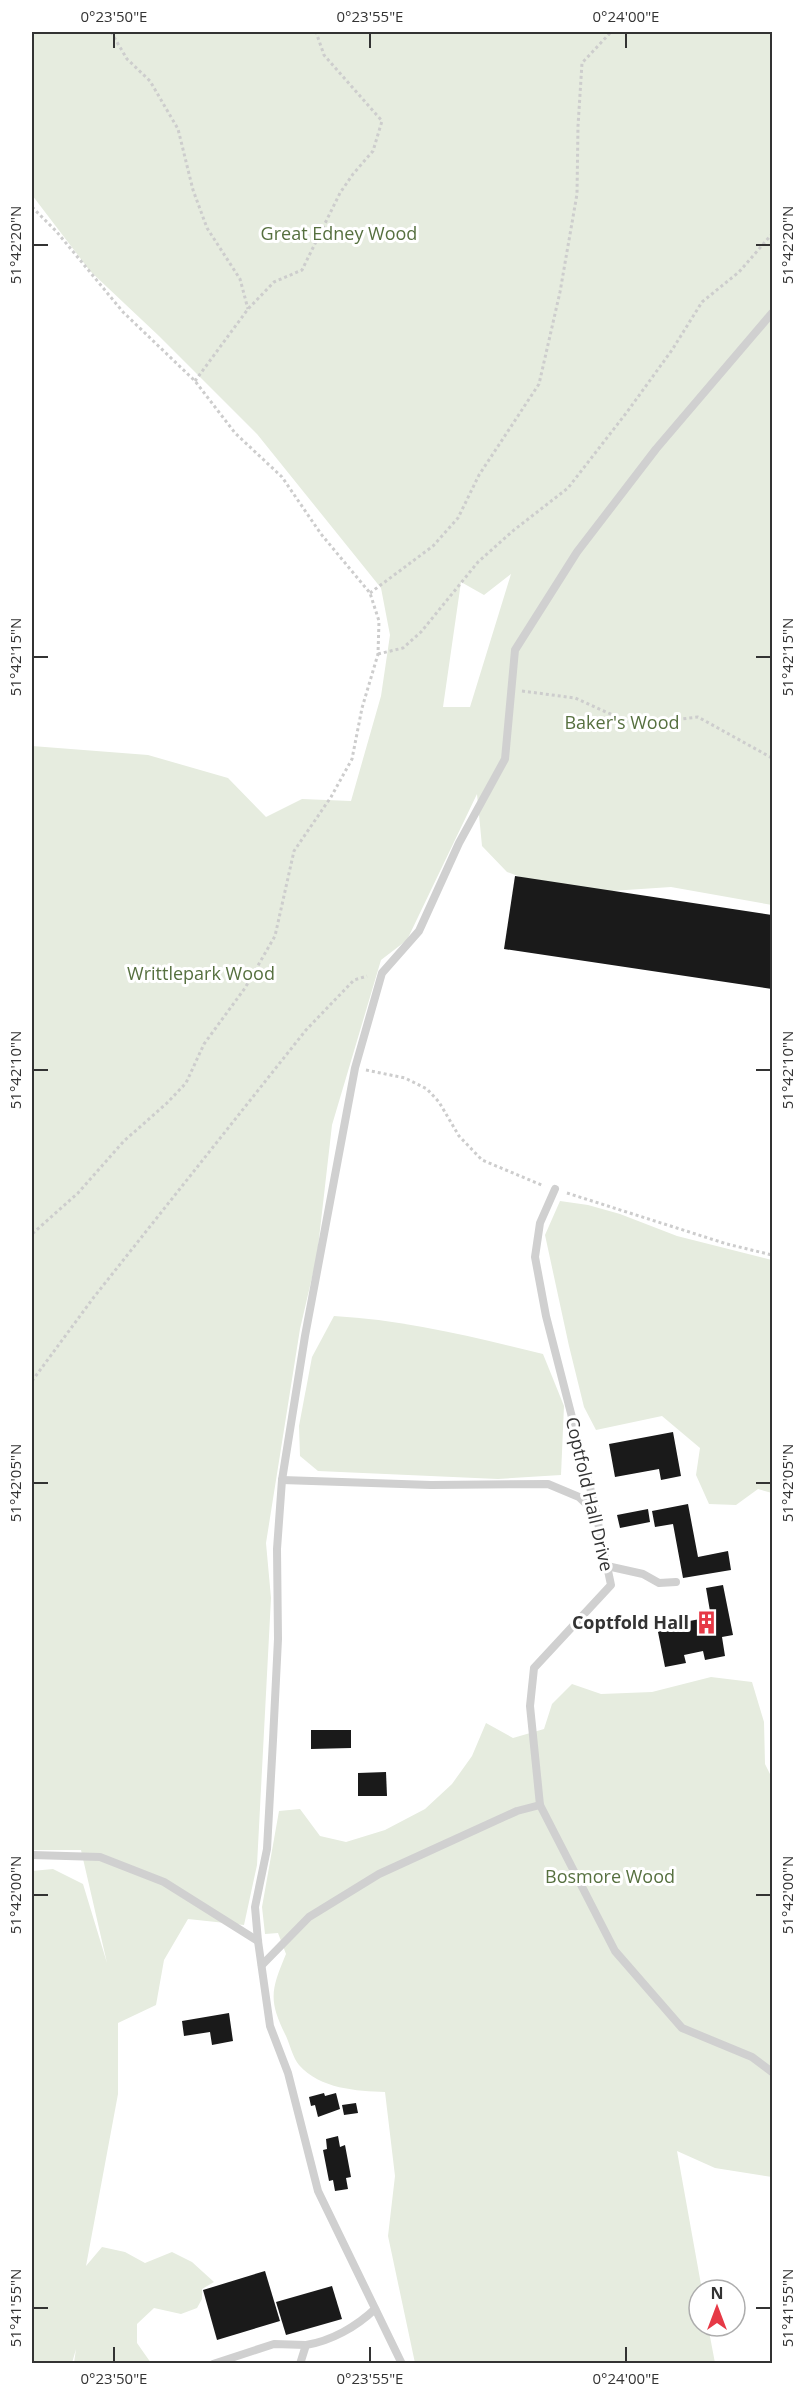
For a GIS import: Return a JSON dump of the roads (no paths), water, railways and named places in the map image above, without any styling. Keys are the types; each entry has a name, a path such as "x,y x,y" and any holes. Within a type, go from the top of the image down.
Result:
{"lane":[{"path":"402,2364 318,2191 288,2073 270,2026 258,1941 255,1907 267,1849 278,1639 277,1549 282,1480 305,1336 356,1068 382,973 419,931 459,843 505,759 515,650 577,552 656,449 772,313"},
{"name":"Coptfold Hall Drive","path":"555,1189 540,1223 535,1257 546,1316 596,1514 611,1585 534,1668 530,1706 540,1805 615,1951 682,2028 752,2057 772,2072"},
{"path":"282,1480 431,1485 548,1484 579,1497 596,1514"},
{"path":"607,1566 643,1574 659,1583 676,1582"},
{"path":"262,1965 309,1917 379,1874 517,1811 540,1805"},
{"path":"32,1855 100,1857 164,1882 258,1941"},
{"path":"213,2364 274,2344 318,2343 343,2332 363,2320 375,2309"},
{"path":"300,2364 306,2345"}],"place":[{"name":"Coptfold Hall","path":"707,1622"}],"park label":[{"name":"Great Edney Wood","path":"339,233"},
{"name":"Baker's Wood","path":"622,722"},
{"name":"Writtlepark Wood","path":"201,973"},
{"name":"Bosmore Wood","path":"610,1876"}]}
